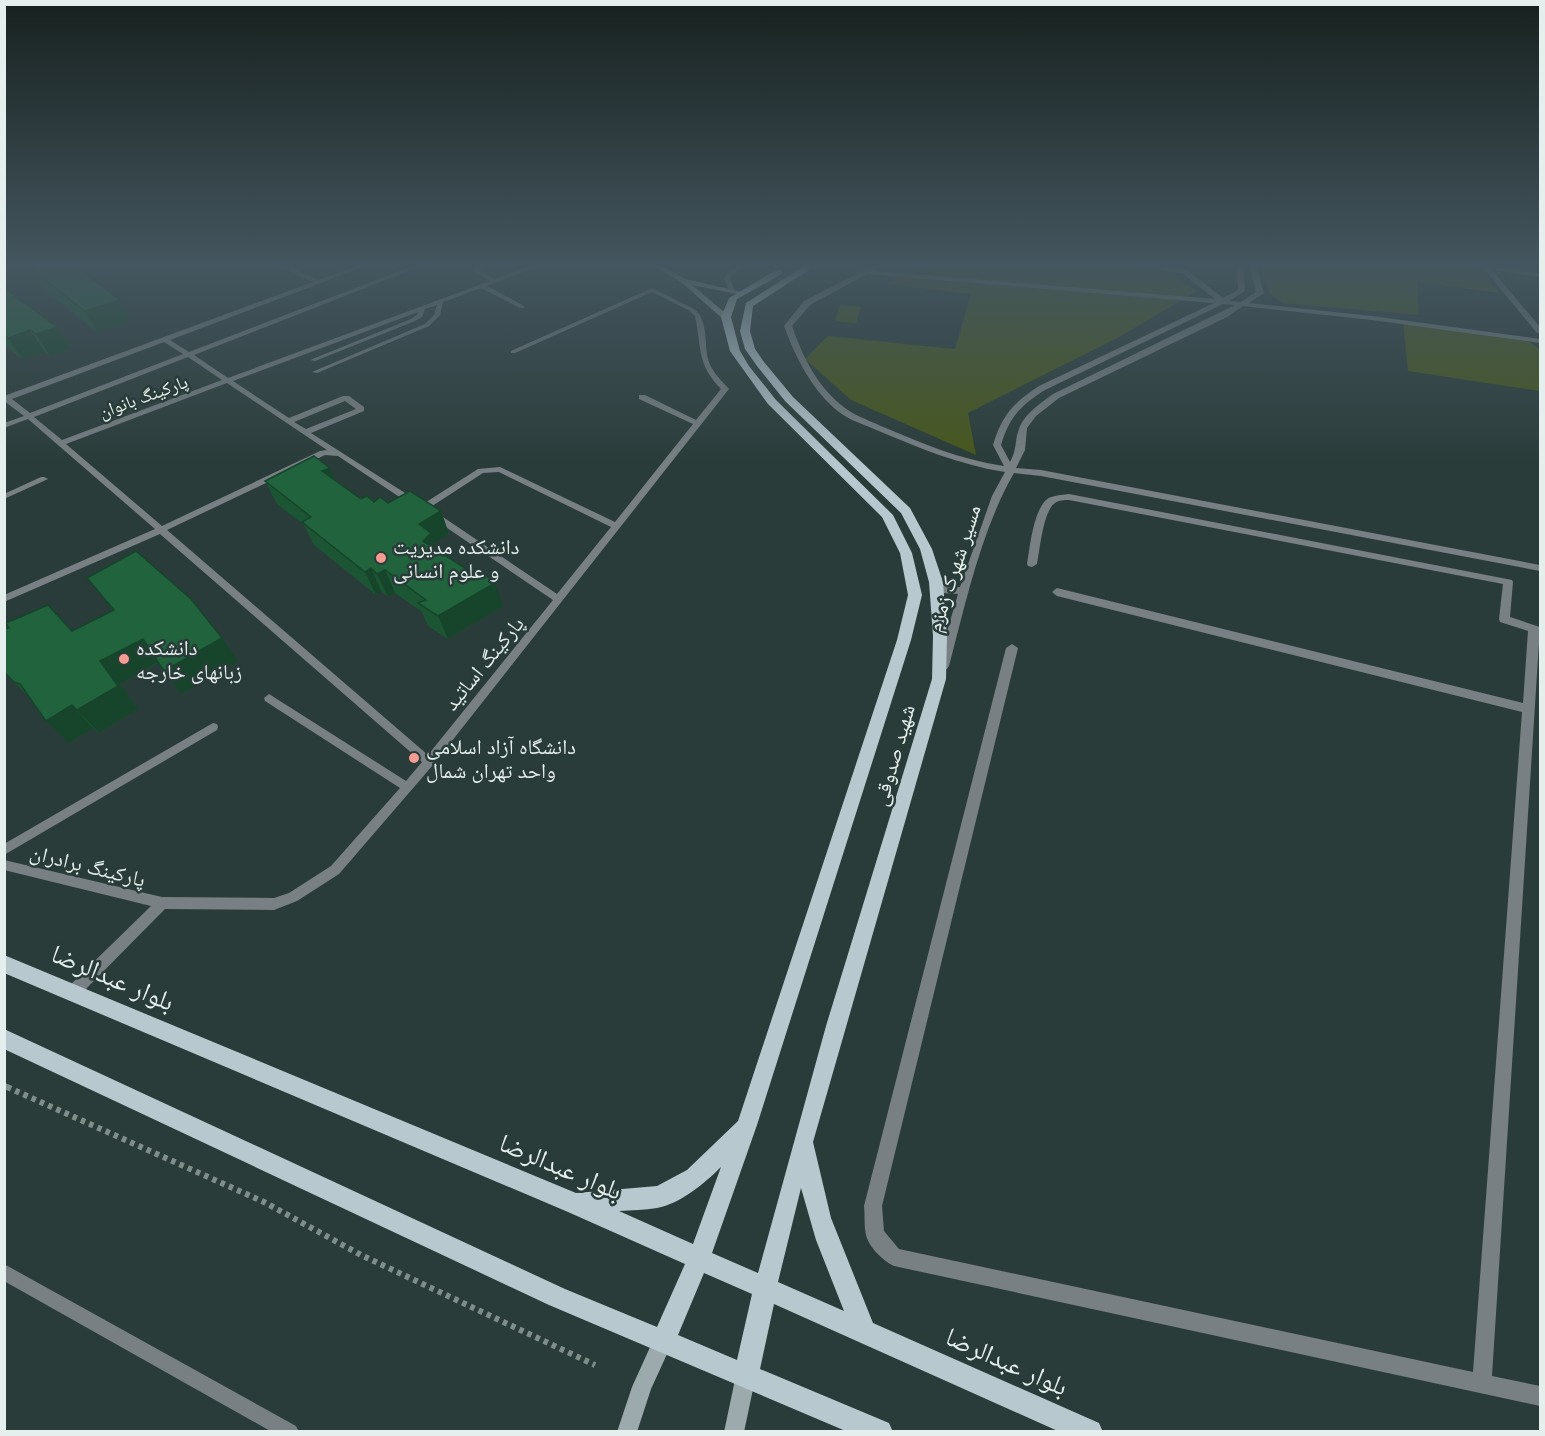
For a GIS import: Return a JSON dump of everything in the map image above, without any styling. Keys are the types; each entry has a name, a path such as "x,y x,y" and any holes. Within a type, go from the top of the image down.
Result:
{"main road":[{"name":"شهید صدوقی","path":"663,1341 699,1258 747,1125 904,640 915,596 906,553 887,515 772,402 735,351 730,331"},
{"name":"شهید صدوقی","path":"745,331 750,349 789,399 906,512 926,549 936,582 940,636 939,679 804,1137 764,1286 746,1375"},
{"name":"بلوار عبدالرضا","path":"4,964 576,1204 1090,1431"},
{"path":"4,1039 557,1297 880,1431"},
{"path":"576,1204 658,1197 695,1178 747,1125"},
{"path":"804,1137 809,1179 819,1221 863,1329"},
{"path":"627,1431 642,1387 663,1341"},
{"path":"734,1431 746,1375"}],"street":[{"path":"790,331 796,351 825,394 846,413 898,437 958,460 1011,471 1041,473 1540,568"},
{"path":"1011,471 997,446 1003,422 1019,403 1042,388 1163,331"},
{"name":"مسیر شهرک زمزم","path":"939,679 970,566 997,496 1020,450 1023,428 1033,414 1056,396 1191,331"},
{"path":"1476,331 1540,341"},
{"path":"1032,564 1049,503 1058,498 1069,497 1508,582 1504,619 1537,629 1528,709 1482,1383"},
{"path":"936,582 946,591 965,590"},
{"path":"1057,592 1528,709"},
{"path":"1012,648 873,1206 875,1235 894,1257 1540,1396"}],"lane":[{"path":"6,398 188,331"},
{"path":"4,426 251,331"},
{"name":"پارکینگ بانوان","path":"61,443 362,331"},
{"path":"313,360 385,331"},
{"path":"315,372 413,331"},
{"name":"پارکینگ اساتید","path":"513,352 560,331"},
{"name":"پارکینگ اساتید","path":"162,903 274,904 293,897 335,870 429,762 725,389 710,375 701,347 700,331"},
{"path":"166,339 558,598"},
{"path":"642,397 698,424"},
{"path":"6,398 429,762"},
{"path":"289,421 346,398 361,409 306,432"},
{"path":"4,599 161,530 323,453 335,452"},
{"path":"423,508 481,471 492,468 500,469 617,526"},
{"path":"4,496 44,479"},
{"path":"269,699 407,787"},
{"path":"4,850 213,727"},
{"name":"پارکینگ برادران","path":"4,865 162,903"},
{"path":"72,993 162,903"},
{"path":"4,1272 290,1431"}],"path":[{"path":"4,1085 264,1202 361,1255 595,1365"}],"green space":[{"path":"960,331 1129,331 968,413 976,455 851,400 805,359 828,336 955,349"},
{"path":"1404,331 1464,331 1530,342 1538,348 1540,391 1408,371"}],"building":[{"path":"4,331 27,331 8,338 4,335"},
{"name":"دانشکده مدیریت و علوم انسانی","path":"314,456 330,468 322,471 361,499 367,496 374,502 380,497 388,503 410,491 441,511 419,524 431,533 423,541 471,572 477,568 495,583 438,616 418,603 426,600 385,570 377,574 371,568 365,572 302,522 311,517 265,481"},
{"name":"دانشکده زبانهای خارجه","path":"136,551 191,599 222,638 164,671 143,639 100,661 118,686 77,710 72,705 46,721 20,684 14,682 4,670 4,629 9,628 6,623 48,605 72,631 114,610 87,578"}],"place":[{"name":"دانشکده مدیریت و علوم انسانی","path":"381,558"},
{"name":"دانشکده زبانهای خارجه","path":"124,659"},
{"name":"دانشگاه آزاد اسلامی واحد تهران شمال","path":"414,758"}]}
